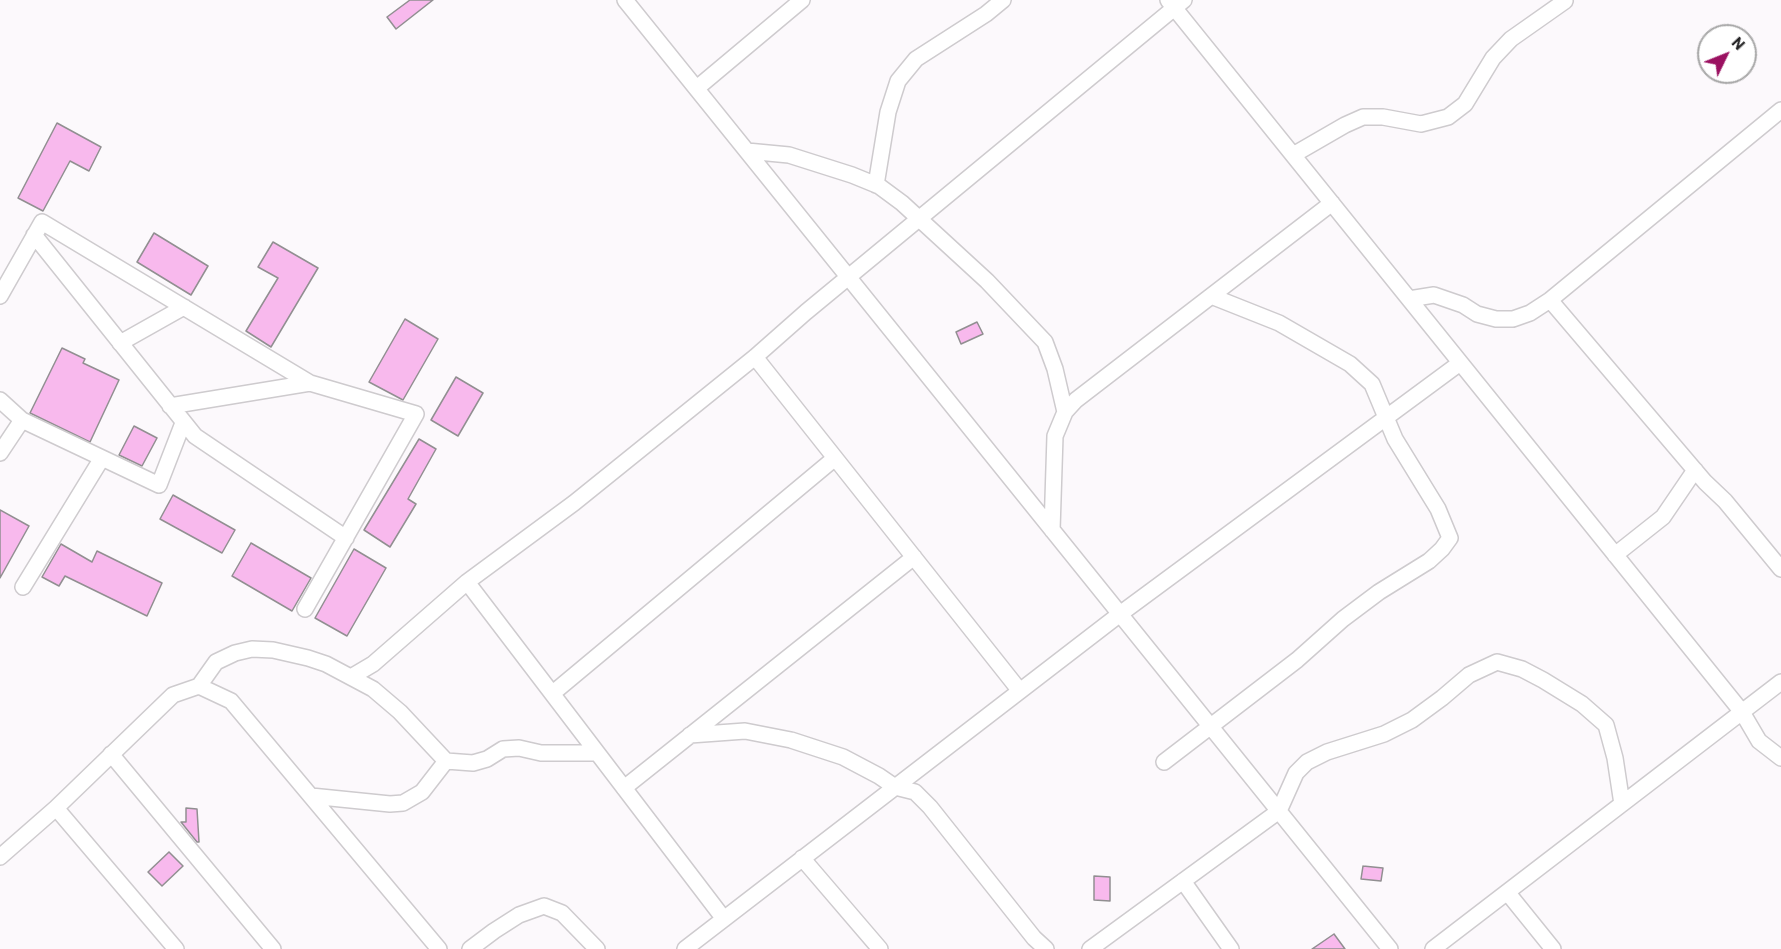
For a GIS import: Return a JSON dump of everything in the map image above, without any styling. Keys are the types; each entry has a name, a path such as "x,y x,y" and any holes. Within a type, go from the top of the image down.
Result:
{"street":[{"path":"626,0 1390,949"},
{"path":"697,88 802,0"},
{"path":"876,185 888,112 898,81 916,59 986,14 1003,0"},
{"path":"1293,155 1363,117 1383,117 1421,124 1448,117 1465,104 1493,58 1511,39 1564,0"},
{"path":"351,677 373,664 467,582 574,503 756,357 806,312 1176,3 1293,155 1742,712 1759,741 1781,758"},
{"path":"1409,299 1434,295 1456,302 1477,314 1496,319 1513,319 1530,313 1550,300 1781,110"},
{"path":"747,151 789,155 852,175 876,185 902,202 987,281 1045,342 1055,369 1065,412"},
{"path":"1052,530 1055,436 1065,412 1076,400 1332,203"},
{"path":"0,296 42,222 310,383 416,414 306,609"},
{"path":"34,235 195,436 346,538"},
{"path":"1164,762 1297,660 1352,612 1429,561 1450,538 1438,509 1395,439 1372,384 1350,363 1279,322 1211,296"},
{"path":"1550,300 1695,470 1725,501 1781,569"},
{"path":"120,344 184,307"},
{"path":"756,357 1020,691"},
{"path":"685,949 1120,614 1460,363"},
{"path":"170,406 310,383"},
{"path":"0,400 22,420 159,485 183,423"},
{"path":"0,453 22,420"},
{"path":"23,587 102,458"},
{"path":"553,693 835,458"},
{"path":"1615,555 1663,517 1695,470"},
{"path":"624,788 914,557"},
{"path":"467,582 724,919"},
{"path":"0,858 56,808 173,695 199,686 216,662 235,653 252,649 273,650 326,664 372,689 394,706 446,761 473,763 487,759 503,749 519,748 541,753 597,753"},
{"path":"1090,949 1279,811 1296,773 1307,762 1327,752 1384,734 1412,720 1442,699 1469,675 1497,662 1522,669 1543,680 1582,704 1605,725 1615,758 1622,804"},
{"path":"1433,949 1781,682"},
{"path":"199,686 231,701 439,949"},
{"path":"690,735 745,731 791,740 843,757 895,787 915,792 930,807 1034,938 1046,949"},
{"path":"111,754 273,949"},
{"path":"311,796 390,804 403,803 422,792 446,761"},
{"path":"56,808 176,949"},
{"path":"802,858 880,949"},
{"path":"1183,881 1231,949"},
{"path":"1507,892 1553,949"},
{"path":"470,949 519,915 544,906 562,913 597,949"}],"building":[{"path":"410,0 433,0 396,29 387,17"},
{"path":"57,123 101,147 89,171 70,161 43,211 18,198"},
{"path":"154,233 208,266 191,295 137,262"},
{"path":"273,242 318,268 271,347 246,331 278,278 258,267"},
{"path":"405,319 438,339 403,400 369,382"},
{"path":"977,322 983,334 961,344 956,332"},
{"path":"62,348 85,359 83,363 119,380 90,442 30,413"},
{"path":"456,377 483,393 458,436 431,420"},
{"path":"134,426 157,438 142,466 119,455"},
{"path":"419,439 436,449 408,499 416,504 390,547 364,530"},
{"path":"173,495 235,530 222,553 160,519"},
{"path":"0,510 29,526 0,578"},
{"path":"251,543 311,578 292,611 232,576"},
{"path":"61,544 92,562 97,551 162,583 147,616 65,576 59,586 42,577"},
{"path":"354,549 386,568 347,636 315,618"},
{"path":"186,808 197,809 199,842 181,822 186,822"},
{"path":"169,852 183,866 162,886 148,872"},
{"path":"1363,866 1383,868 1381,881 1361,879"},
{"path":"1094,876 1110,877 1110,901 1094,900"},
{"path":"1334,934 1345,949 1312,949"}]}
